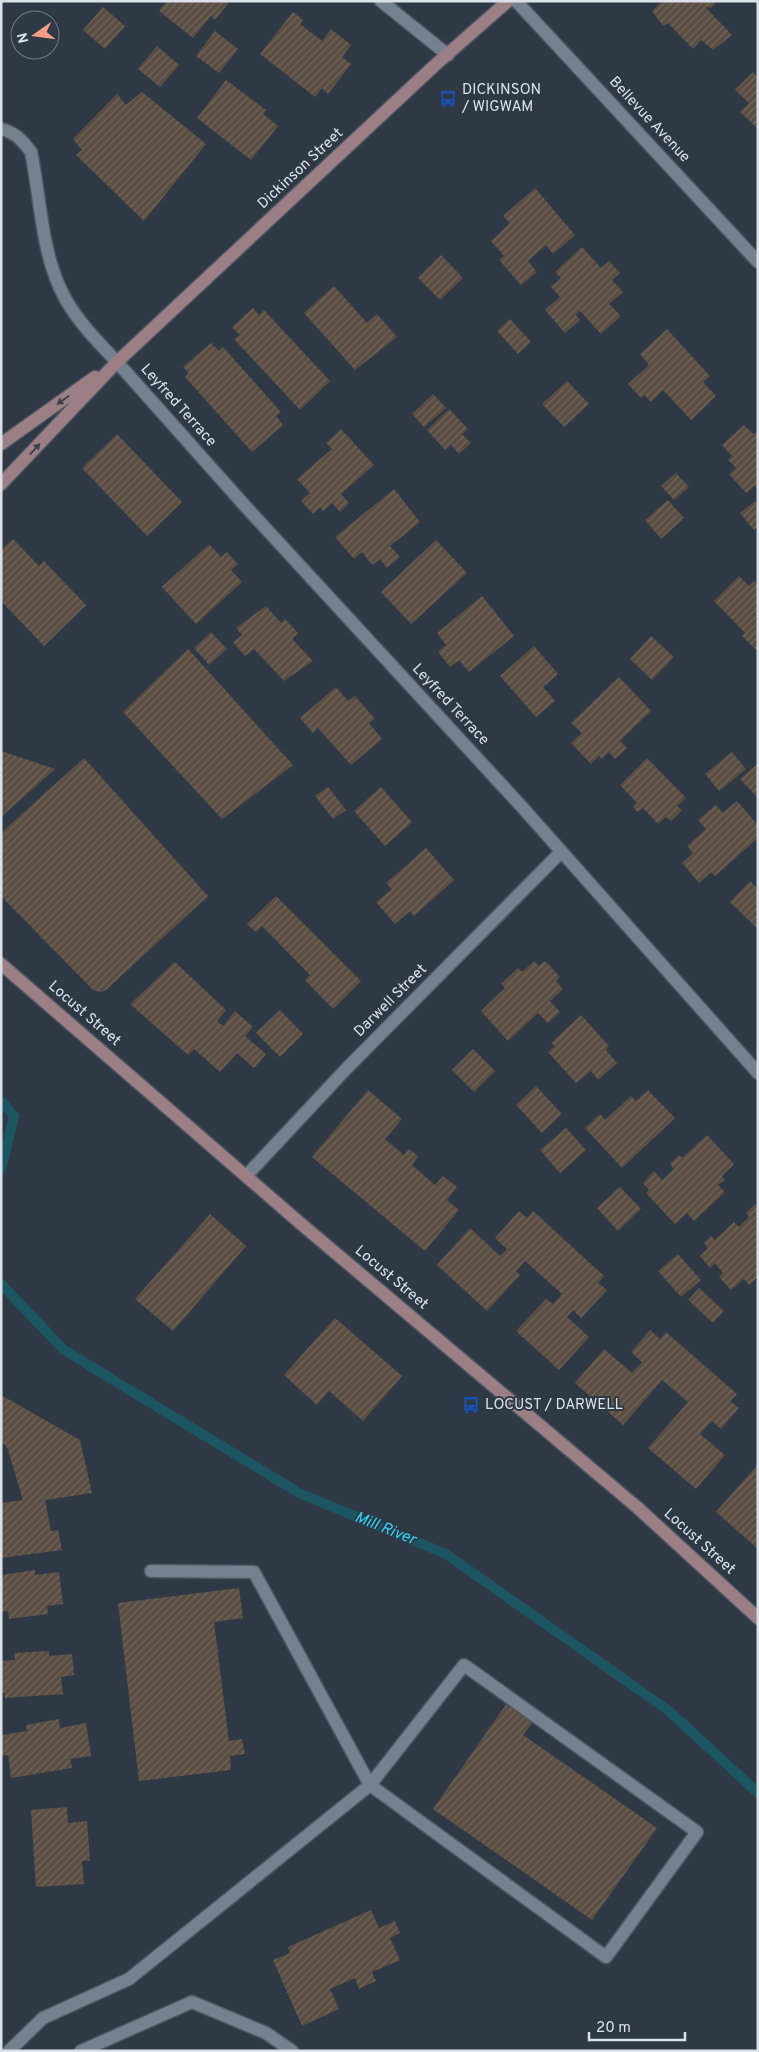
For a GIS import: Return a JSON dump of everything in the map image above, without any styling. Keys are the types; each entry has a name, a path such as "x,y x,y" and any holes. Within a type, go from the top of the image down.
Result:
{"street":[{"path":"380,1 448,55"},
{"name":"Dickinson Street","path":"1,484 117,362 508,1"},
{"name":"Bellevue Avenue","path":"516,1 758,262"},
{"name":"Leyfred Terrace","path":"1,129 22,140 31,152 49,258 65,298 83,326 562,852 758,1073"},
{"name":"Dickinson Street","path":"1,444 117,362"},
{"name":"Darwell Street","path":"246,1176 347,1068 562,852"},
{"name":"Locust Street","path":"1,964 246,1176 638,1508 758,1618"},
{"path":"8,2051 43,2018 129,1979 370,1785 464,1665 697,1832 606,1957 370,1785 254,1572 151,1571"},
{"path":"81,2051 192,2002 266,2033 292,2051"}],"building":[{"path":"167,1 230,1 215,20 211,16 193,38 159,11"},
{"path":"662,1 717,1 711,8 705,7 732,35 713,50 701,40 693,49 668,23 663,26 652,11"},
{"path":"103,7 125,26 105,49 83,30"},
{"path":"293,12 303,20 300,24 322,41 331,29 351,45 342,57 351,64 328,94 322,88 315,97 260,54"},
{"path":"215,31 238,49 219,73 196,56"},
{"path":"157,46 179,65 160,87 138,69"},
{"path":"753,72 758,77 758,129 740,112 749,103 735,90"},
{"path":"226,80 266,110 263,114 278,126 251,160 197,118"},
{"path":"142,92 206,144 144,221 76,155 82,150 73,139 117,94 126,105"},
{"path":"535,188 575,235 553,254 546,245 528,261 537,272 521,285 499,260 504,256 491,241 510,223 503,216"},
{"path":"582,247 601,268 609,261 620,273 612,280 623,292 609,304 621,316 601,334 580,311 576,315 580,320 565,333 545,310 560,297 551,287 561,278 555,272"},
{"path":"441,255 463,278 440,300 418,278"},
{"path":"334,286 367,323 377,314 397,337 355,370 304,313"},
{"path":"253,308 259,315 264,310 330,381 300,410 234,339 240,335 232,327"},
{"path":"510,319 531,342 518,354 497,331"},
{"path":"667,329 710,376 703,382 716,396 691,420 663,390 651,402 644,395 641,398 628,384 649,365 640,354"},
{"path":"211,343 219,351 223,347 281,412 276,416 283,425 252,452 185,377 189,373 183,367"},
{"path":"567,381 589,404 564,427 542,404"},
{"path":"433,394 446,408 424,427 412,414"},
{"path":"449,409 468,429 462,434 471,443 459,454 451,445 445,450 427,430"},
{"path":"744,425 753,434 758,432 758,489 755,486 746,493 729,474 736,468 728,460 732,456 722,445"},
{"path":"341,429 374,465 341,494 349,503 340,512 332,503 323,511 320,507 313,514 301,501 310,493 297,479 332,449 326,443"},
{"path":"117,434 182,502 147,536 82,468"},
{"path":"676,473 689,487 674,500 661,486"},
{"path":"394,489 420,522 390,546 400,557 387,568 380,559 372,565 362,552 354,559 335,537"},
{"path":"668,500 684,518 661,539 645,520"},
{"path":"755,501 758,503 758,527 754,530 740,513"},
{"path":"13,539 39,566 44,561 86,605 44,646 1,601 1,550"},
{"path":"436,540 467,573 411,624 381,592"},
{"path":"209,544 221,557 227,552 238,564 231,570 242,582 196,624 162,587"},
{"path":"739,576 749,586 754,581 758,585 758,652 742,636 745,633 714,601"},
{"path":"482,596 514,636 469,672 459,660 450,667 438,652 446,645 437,633"},
{"path":"266,606 281,623 285,619 298,633 292,639 313,661 284,681 254,649 245,656 233,642 242,635 236,628"},
{"path":"211,632 227,649 209,665 194,648"},
{"path":"651,636 674,657 652,680 630,659"},
{"path":"534,646 558,674 543,687 555,701 536,717 500,676"},
{"path":"188,649 293,765 222,819 123,712"},
{"path":"619,677 651,711 620,741 627,748 615,759 609,752 602,759 599,756 591,764 571,743 582,733 571,723"},
{"path":"336,687 348,701 355,696 375,719 369,723 382,739 351,765 318,728 313,733 300,718"},
{"path":"1,751 55,769 1,817"},
{"path":"732,752 746,769 719,791 705,774"},
{"path":"84,758 208,896 106,990 100,992 93,990 1,896 1,833"},
{"path":"647,758 686,798 677,806 682,810 671,821 666,817 658,824 643,808 638,812 633,807 637,803 620,785"},
{"path":"758,763 758,798 740,779"},
{"path":"328,787 346,810 333,819 315,796"},
{"path":"381,787 412,822 385,846 354,811"},
{"path":"737,801 758,825 758,838 715,876 711,872 699,883 682,863 693,853 687,846 706,829 698,820 716,805 723,813"},
{"path":"426,848 454,880 414,916 410,911 395,924 376,902 392,889 386,883"},
{"path":"750,881 758,889 758,929 730,902"},
{"path":"276,896 361,981 333,1009 305,980 310,975 262,926 256,932 247,924"},
{"path":"534,961 539,966 545,961 560,977 556,981 563,989 550,1001 560,1012 548,1023 538,1013 508,1041 481,1011 505,988 501,984 518,968 522,972"},
{"path":"175,962 226,1010 217,1021 223,1026 235,1011 253,1027 245,1036 266,1054 254,1068 237,1053 220,1072 194,1049 188,1055 130,1004"},
{"path":"280,1010 303,1034 280,1057 256,1033"},
{"path":"581,1015 609,1046 606,1050 617,1063 598,1080 591,1071 576,1083 548,1052 555,1046 551,1043"},
{"path":"473,1049 495,1071 474,1092 452,1070"},
{"path":"536,1086 562,1114 542,1133 516,1105"},
{"path":"368,1090 402,1119 385,1139 404,1155 409,1149 418,1156 412,1165 435,1185 443,1176 457,1187 447,1200 459,1210 425,1251 312,1157"},
{"path":"648,1090 675,1118 622,1168 585,1128 600,1114 605,1120 631,1096 636,1101"},
{"path":"566,1128 586,1150 560,1173 540,1150"},
{"path":"707,1135 734,1164 722,1176 725,1180 718,1185 725,1192 694,1221 687,1213 675,1224 646,1193 649,1190 643,1183 654,1171 662,1180 674,1169 670,1164 679,1155 682,1158"},
{"path":"620,1187 641,1209 618,1231 597,1208"},
{"path":"755,1204 758,1207 758,1277 749,1285 744,1279 731,1290 719,1277 723,1273 715,1263 710,1268 700,1256 708,1248 704,1243 711,1236 715,1240 734,1222 739,1227 749,1217 746,1213"},
{"path":"519,1211 527,1218 533,1211 604,1276 598,1283 607,1290 581,1318 573,1310 567,1317 589,1337 559,1370 516,1331 546,1299 553,1304 562,1294 525,1261 516,1271 520,1275 487,1311 437,1265 470,1228 500,1256 507,1249 495,1238"},
{"path":"210,1214 246,1246 173,1331 135,1299"},
{"path":"678,1254 701,1280 681,1297 658,1271"},
{"path":"699,1288 724,1311 713,1323 688,1300"},
{"path":"335,1318 402,1376 363,1421 329,1391 317,1405 284,1375"},
{"path":"650,1330 660,1339 666,1332 737,1394 730,1401 739,1408 721,1429 712,1421 700,1434 725,1455 696,1489 648,1448 688,1402 662,1380 623,1425 575,1383 604,1349 632,1373 642,1362 631,1352"},
{"path":"1,1395 80,1440 92,1493 45,1500 51,1531 58,1530 62,1550 1,1558 1,1503 23,1500 7,1447 1,1442"},
{"path":"758,1464 758,1549 716,1512"},
{"path":"35,1570 35,1575 59,1572 63,1604 47,1606 48,1614 9,1619 8,1611 1,1612 1,1575"},
{"path":"239,1588 243,1618 214,1622 229,1741 242,1739 245,1754 230,1756 231,1770 139,1781 118,1603"},
{"path":"49,1651 49,1656 72,1654 74,1675 61,1677 63,1694 5,1698 4,1693 1,1693 1,1661 15,1660 14,1653"},
{"path":"507,1703 533,1722 523,1735 657,1828 592,1920 433,1809"},
{"path":"59,1719 60,1728 86,1723 91,1756 70,1759 72,1768 11,1778 8,1755 1,1756 1,1735 27,1731 26,1725"},
{"path":"67,1807 68,1823 87,1821 90,1861 82,1861 84,1884 36,1887 31,1810"},
{"path":"371,1910 379,1928 395,1921 400,1933 390,1938 400,1960 372,1972 376,1981 359,1989 355,1978 330,1989 339,2009 302,2026 273,1960 290,1953 288,1947"}],"waterway":[{"name":"Mill River","path":"1,1101 14,1116 1,1169"},
{"name":"Mill River","path":"1,1284 64,1350 299,1493 446,1554 669,1711 758,1793"}],"place":[{"name":"DICKINSON / WIGWAM","path":"448,99"},
{"name":"LOCUST / DARWELL","path":"471,1405"}]}
